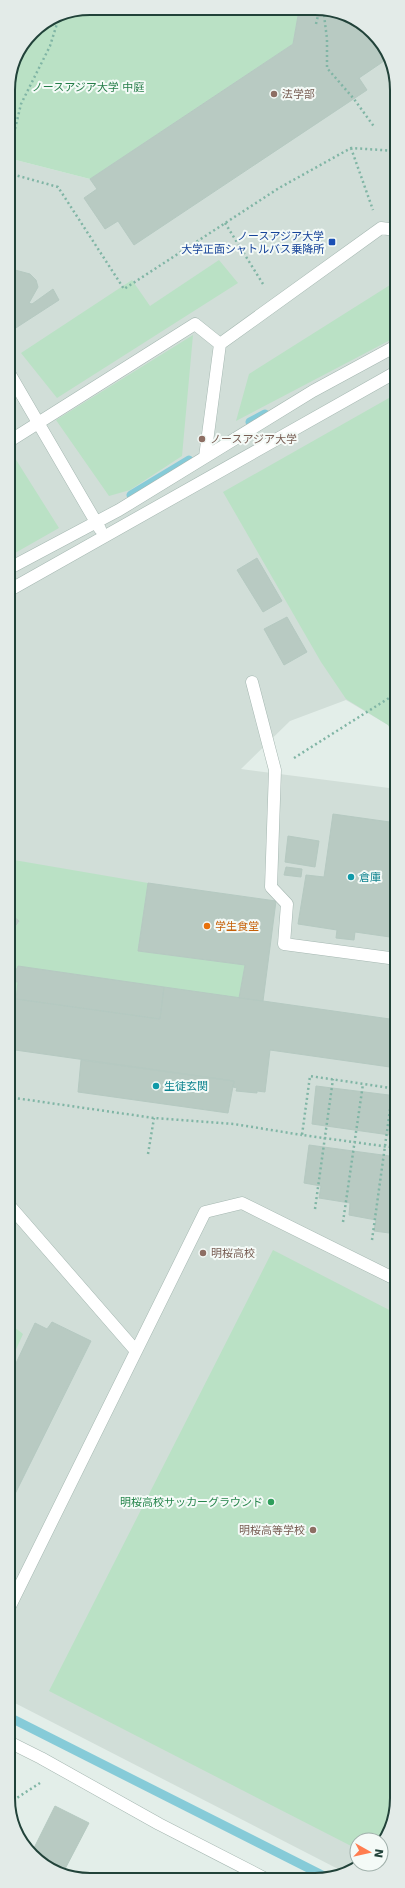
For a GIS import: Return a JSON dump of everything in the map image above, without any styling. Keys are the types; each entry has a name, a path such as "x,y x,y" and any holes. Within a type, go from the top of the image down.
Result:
{"street":[{"path":"205,457 220,344 381,228 390,229"},
{"path":"15,437 195,324 220,344"},
{"path":"15,565 96,522 313,391 390,349"},
{"path":"15,588 390,375"},
{"path":"15,383 39,422 104,538"},
{"path":"252,682 275,770 271,887 287,904 284,944 390,958"},
{"path":"15,1596 205,1212 242,1203 390,1277"},
{"path":"15,1211 136,1351"},
{"path":"15,1745 61,1769 158,1824 254,1873"}],"path":[{"path":"316,24 317,15"},
{"path":"324,16 327,39 327,68 354,99 375,128"},
{"path":"15,129 21,104 50,46 57,23"},
{"path":"351,148 370,204 381,228"},
{"path":"15,175 58,187 124,289 279,188 351,148 390,151"},
{"path":"224,223 263,284"},
{"path":"275,770 390,697"},
{"path":"302,1135 310,1076 390,1087"},
{"path":"315,1209 333,1079"},
{"path":"343,1222 363,1084"},
{"path":"15,1098 154,1118 234,1124 390,1147"},
{"path":"148,1154 154,1118"},
{"path":"372,1240 390,1120"},
{"path":"15,1799 61,1769"}],"shaded area":[{"name":"明桜高校","path":"298,15 330,16 352,25 361,30 375,44 384,61 390,90 390,728 388,725 346,700 290,721 241,769 390,788 390,1803 382,1832 349,1832 349,1864 338,1869 15,1703 15,160 90,179 293,44"}],"green space":[{"name":"ノースアジア大学 中庭","path":"85,15 298,15 293,44 90,179 15,160 16,75 25,52 30,44 44,30 66,19"},
{"path":"219,260 238,283 57,398 21,353 132,280 150,306"},
{"path":"390,285 390,340 236,421 249,374"},
{"path":"193,335 182,456 130,490 109,496 56,420"},
{"path":"390,397 390,728 388,725 346,699 321,662 223,492"},
{"path":"15,458 59,528 15,553"},
{"path":"15,860 148,883 138,951 245,965 239,998 18,966 17,969 15,969 15,927 19,922 15,918"},
{"path":"15,982 18,982 15,1002"},
{"name":"明桜高校サッカーグラウンド","path":"273,1250 390,1310 390,1803 382,1832 349,1832 349,1845 49,1691"},
{"path":"15,1328 23,1334 15,1352"}],"building":[{"path":"298,15 330,16 361,30 375,44 384,61 359,78 367,90 134,245 118,221 105,229 84,198 97,189 90,179 293,44"},
{"path":"15,270 30,274 36,280 38,287 29,303 32,304 53,289 59,300 15,328"},
{"path":"257,558 282,601 263,612 237,570"},
{"path":"287,617 307,652 284,665 264,629"},
{"name":"倉庫","path":"333,814 390,822 390,937 355,932 354,940 336,938 337,930 298,924 306,875 324,877"},
{"path":"288,836 319,841 315,867 285,862"},
{"path":"286,867 302,869 301,877 284,875"},
{"name":"学生食堂","path":"148,883 276,901 263,1001 239,998 245,965 138,951"},
{"path":"15,918 19,921 15,926"},
{"path":"18,966 164,987 160,1019 16,999 18,982 15,982 15,969 17,969"},
{"path":"164,987 390,1019 390,1067 270,1050 265,1092 257,1091 257,1093 236,1091 237,1088 233,1087 234,1081 15,1050 16,999 160,1019"},
{"name":"生徒玄関","path":"81,1060 234,1081 228,1113 78,1092"},
{"path":"316,1086 390,1095 390,1135 312,1124"},
{"path":"309,1145 390,1156 390,1233 374,1231 376,1220 349,1215 350,1203 319,1198 321,1186 304,1183"},
{"path":"52,1322 91,1341 15,1494 15,1365 35,1323 47,1329"},
{"path":"55,1806 89,1823 65,1869 44,1858 34,1848"}],"waterway":[{"path":"250,422 265,414"},
{"path":"131,495 189,460"},
{"path":"15,1720 318,1873"}],"place":[{"name":"法学部","path":"274,94"},
{"name":"ノースアジア大学 大学正面シャトルバス乗降所","path":"332,242"},
{"name":"ノースアジア大学","path":"202,439"},
{"name":"倉庫","path":"351,877"},
{"name":"学生食堂","path":"207,926"},
{"name":"生徒玄関","path":"156,1086"},
{"name":"明桜高校","path":"203,1253"},
{"name":"明桜高校サッカーグラウンド","path":"271,1502"},
{"name":"明桜高等学校","path":"313,1530"}]}
